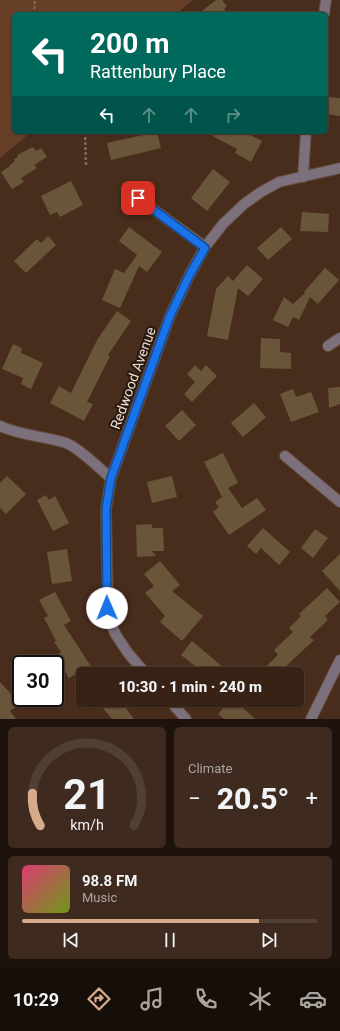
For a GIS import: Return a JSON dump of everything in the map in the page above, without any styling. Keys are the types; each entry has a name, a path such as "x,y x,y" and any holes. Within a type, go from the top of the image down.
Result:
{"street":[{"path":"324,12 326,0"},
{"path":"303,177 306,134"},
{"name":"Redwood Avenue","path":"140,667 116,635 108,618 106,509 111,478 170,316 189,276 205,248 223,224 244,204 279,182 340,168"},
{"path":"138,198 205,248"},
{"path":"328,346 340,338"},
{"path":"0,426 11,431 52,439 68,444 111,478"},
{"path":"285,456 340,502"},
{"path":"311,719 340,660"},
{"path":"175,707 186,719"}],"path":[{"path":"34,12 35,0"},
{"path":"85,134 86,165"}],"shaded area":[{"path":"0,0 193,0 178,12 12,12 12,134 29,134 0,158"}],"building":[{"path":"216,0 222,0 227,6 224,9 226,12 201,12"},
{"path":"328,97 340,98 340,116 328,114"},
{"path":"148,134 158,134 161,148 111,160 107,143"},
{"path":"209,134 248,134 262,141 251,162 235,153 237,149"},
{"path":"33,147 36,151 41,148 47,157 34,165 37,168 21,178 24,182 12,189 1,172 15,161 14,159 18,157 17,155"},
{"path":"213,169 230,182 207,211 191,198"},
{"path":"71,181 83,205 60,217 57,212 50,215 41,196"},
{"path":"302,212 329,214 328,232 300,231"},
{"path":"129,227 162,252 147,272 139,266 120,308 102,300 115,269 124,273 137,255 119,241"},
{"path":"281,227 292,239 268,260 257,248"},
{"path":"48,236 56,245 26,273 14,261 37,239 41,243"},
{"path":"247,265 263,279 248,296 238,288 228,340 207,336 216,289 228,276 233,281"},
{"path":"325,268 339,280 318,304 310,297 299,320 293,317 288,327 273,320 284,297 293,304 305,293 304,292"},
{"path":"117,311 131,321 108,355 110,356 87,402 93,404 84,421 50,403 59,386 71,393 97,340"},
{"path":"261,338 280,339 280,352 291,353 291,369 260,368"},
{"path":"13,344 22,348 21,353 43,363 31,389 21,384 23,378 2,369"},
{"path":"195,365 201,371 206,365 217,376 192,402 184,394 195,382 187,374"},
{"path":"340,387 340,404 329,408 328,388"},
{"path":"293,389 296,397 311,392 319,412 291,422 280,394"},
{"path":"254,403 266,417 243,437 231,423"},
{"path":"182,410 196,425 179,441 165,426"},
{"path":"223,453 238,483 228,488 242,508 257,498 266,510 229,535 213,512 219,507 215,502 222,497 204,462"},
{"path":"7,476 26,494 6,514 0,508 0,483"},
{"path":"172,476 177,497 152,503 147,482"},
{"path":"46,495 49,500 55,496 69,523 53,531 37,500"},
{"path":"152,524 152,528 163,528 164,551 152,551 156,556 137,557 136,525"},
{"path":"263,528 290,552 279,565 261,548 256,554 247,546"},
{"path":"315,529 328,538 313,558 301,548"},
{"path":"67,549 72,581 52,584 47,552"},
{"path":"340,554 340,591 322,571"},
{"path":"160,561 180,585 172,591 203,616 182,641 160,622 165,616 145,593 154,586 144,574"},
{"path":"327,588 340,602 325,616 328,620 310,637 314,640 285,667 265,667 278,655 274,650 293,632 289,628 301,616 299,614"},
{"path":"55,592 71,621 64,625 91,667 76,667 76,677 74,675 69,678 64,672 64,655 57,655 61,652 54,642 56,641 44,618 48,616 39,600"},
{"path":"192,641 223,667 196,667 181,655"},
{"path":"0,682 12,694 12,707 16,707 10,711 16,719 0,719"},
{"path":"102,707 125,707 134,719 112,719"},
{"path":"224,707 242,707 255,719 224,719 218,714"}],"route":[{"path":"107,608 106,509 111,478 170,316 189,276 205,248 138,198"}]}
